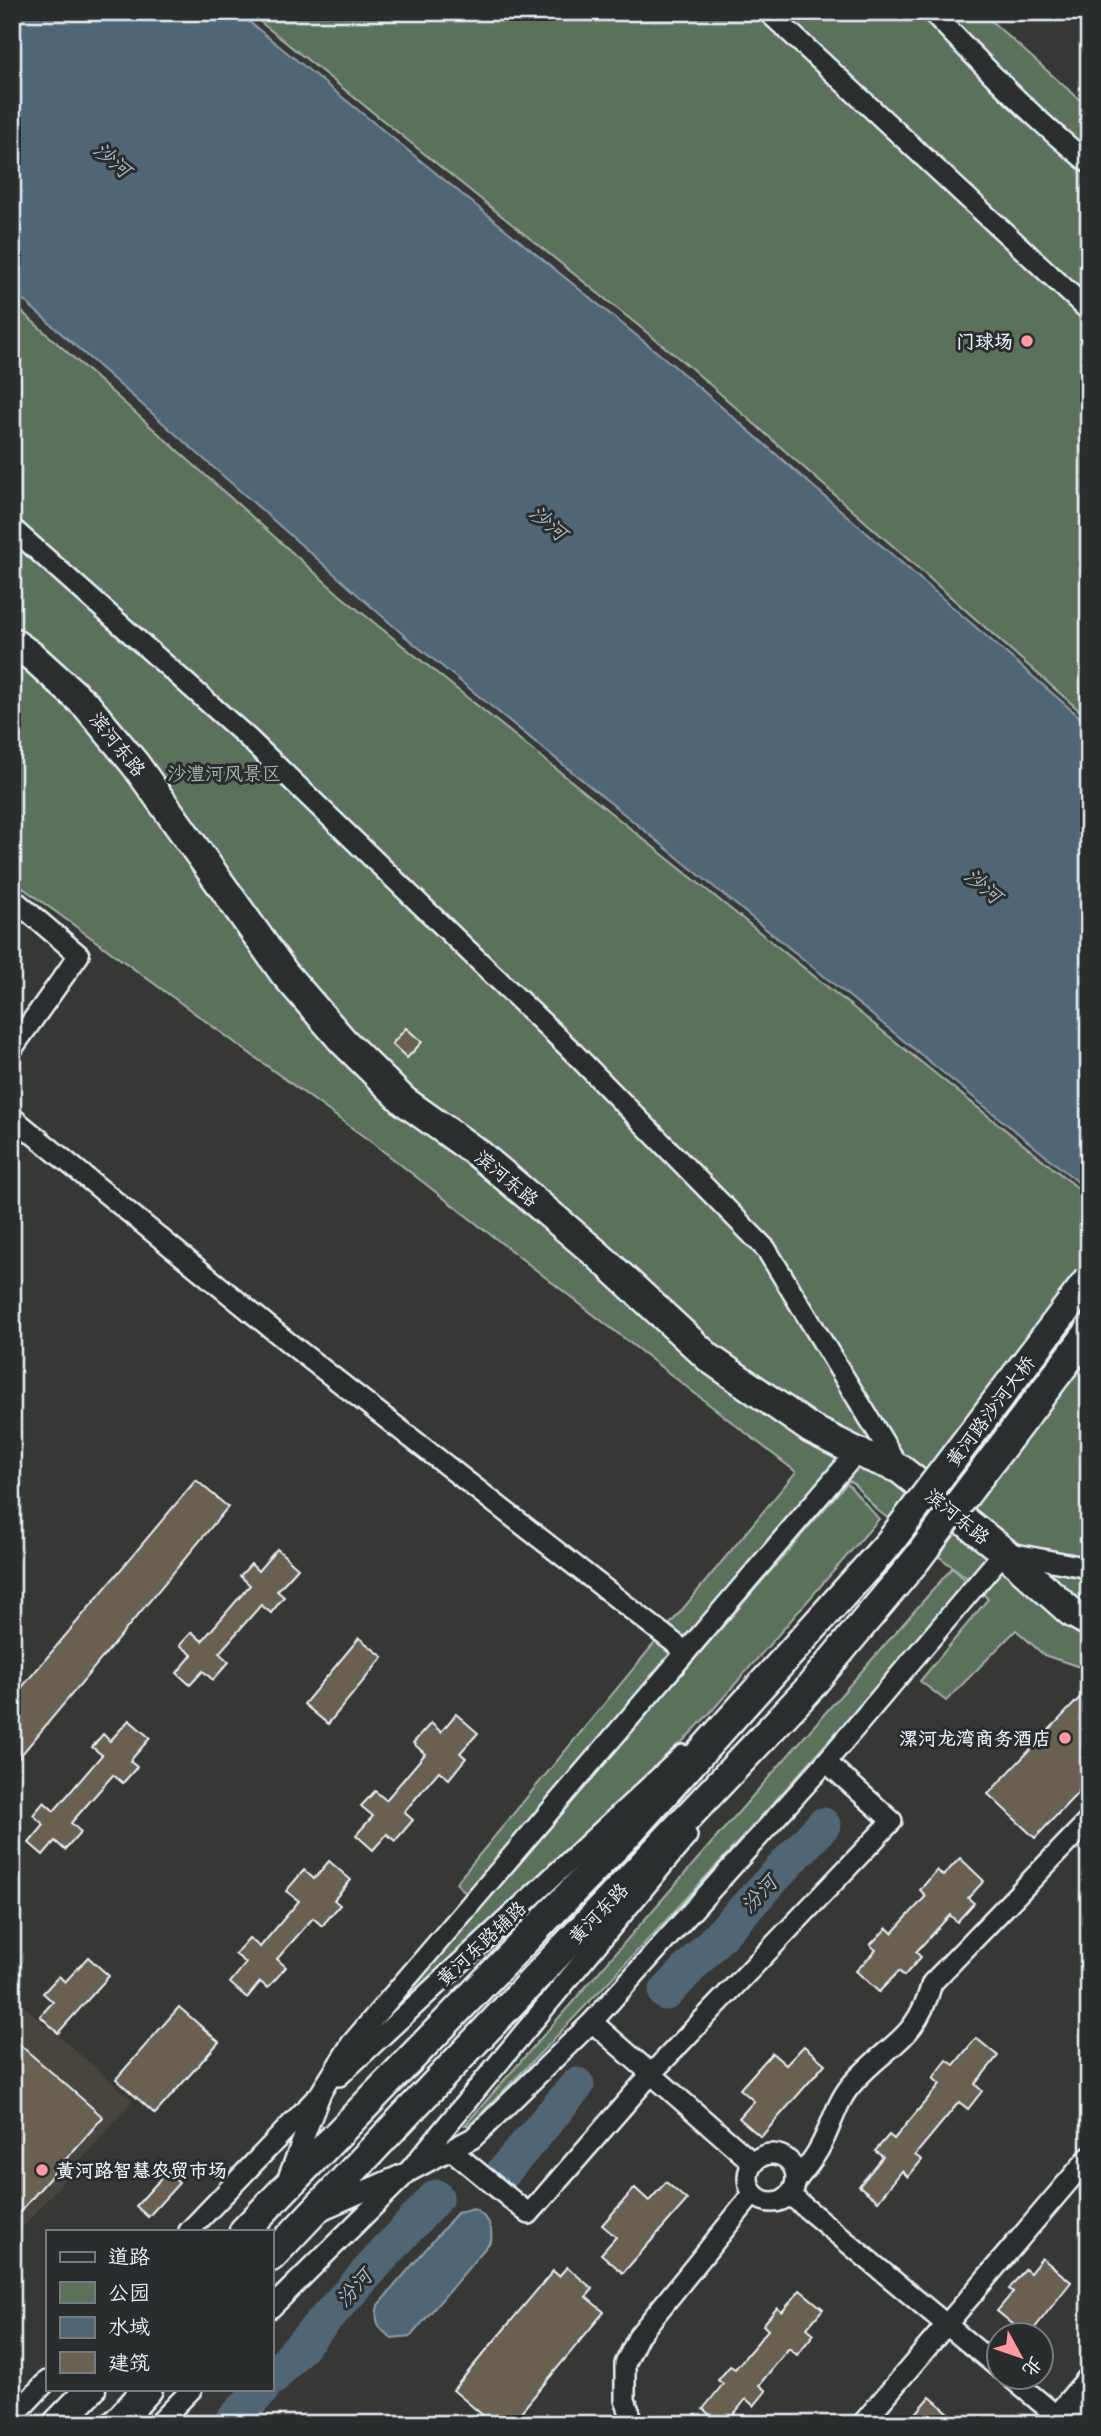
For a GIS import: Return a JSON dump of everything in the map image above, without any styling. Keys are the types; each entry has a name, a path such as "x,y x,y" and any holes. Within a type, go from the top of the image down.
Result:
{"main road":[{"name":"滨河东路","path":"12,642 33,657 87,706 135,764 284,973 343,1041 404,1101 490,1163 599,1256 709,1358 811,1429 857,1452 900,1469 1004,1552 1071,1612 1089,1622"},
{"name":"黄河路沙河大桥","path":"890,1542 1089,1279"},
{"name":"黄河路沙河大桥","path":"916,1560 1089,1332"},
{"name":"黄河东路","path":"245,2230 625,1837 890,1542"},
{"name":"黄河东路","path":"273,2255 806,1693 916,1560"},
{"path":"1056,2421 1089,2383"},
{"path":"57,2424 90,2390"},
{"path":"116,2424 147,2390"}],"street":[{"path":"768,12 1089,311"},
{"path":"932,12 1007,90 1089,163"},
{"path":"12,528 248,738 568,1047 766,1249 900,1469"},
{"path":"12,898 79,955 12,1049"},
{"path":"12,1116 289,1343 686,1652"},
{"path":"283,2191 321,2092 351,2044 857,1452"},
{"path":"310,2215 408,2172 473,2138 592,2022 826,1762 1004,1552 1089,1568"},
{"name":"黄河东路辅路","path":"191,2230 321,2092 781,1664"},
{"path":"273,2306 408,2172 806,1693"},
{"path":"451,2150 528,2214 651,2074 892,1821 826,1762"},
{"path":"986,2358 793,2188 793,2166 781,2156 766,2155 753,2163 748,2179 753,2194 767,2203 784,2200 793,2188 821,2146 840,2103 852,2084 909,2032 925,2006 932,1983 1089,1821"},
{"path":"592,2022 753,2163"},
{"path":"862,2424 1089,2157"},
{"path":"634,2424 625,2400 625,2364 639,2335 753,2194"},
{"path":"12,2418 46,2382"},
{"path":"159,2424 191,2390"},
{"path":"1024,2390 1056,2421"}],"shaded area":[{"name":"黄河路智慧农贸市场","path":"12,1996 133,2100 12,2240"}],"green space":[{"path":"248,12 981,12 1089,108 1089,719 691,368"},
{"name":"沙澧河风景区","path":"12,303 341,596 1089,1197 1089,1670 1044,1655 1016,1630 946,1701 920,1681 988,1599 970,1580 877,1510 853,1483 833,1472 469,1897 456,1883 796,1472 374,1144 12,880"},
{"path":"847,1483 879,1519 710,1713 614,1813 371,2033"},
{"path":"952,1568 967,1581 847,1720 598,1992 470,2125 465,2125"}],"water":[{"name":"沙河","path":"12,12 237,12 673,365 1089,725 1089,1191 407,638 12,290"},
{"path":"474,2209 488,2222 491,2241 411,2336 392,2338 378,2324 378,2305 457,2213"}],"building":[{"path":"406,1028 422,1042 407,1058 392,1044"},
{"path":"196,1480 228,1507 12,1766 12,1699"},
{"path":"277,1549 298,1568 277,1591 284,1597 271,1613 261,1605 219,1653 229,1662 213,1680 203,1671 190,1685 177,1673 192,1655 180,1645 192,1632 202,1641 250,1585 240,1576 251,1564 258,1571"},
{"path":"359,1638 383,1657 328,1724 304,1704"},
{"name":"漯河龙湾商务酒店","path":"1089,1688 1089,1781 1035,1838 988,1794"},
{"path":"456,1714 478,1733 460,1753 466,1758 449,1779 439,1771 404,1812 413,1820 395,1841 387,1834 373,1850 356,1835 373,1816 361,1806 375,1791 386,1800 425,1754 413,1743 431,1723 441,1732"},
{"path":"129,1720 150,1738 130,1761 137,1767 123,1783 113,1775 71,1823 81,1832 65,1850 55,1841 43,1855 29,1843 44,1825 33,1815 44,1802 54,1811 102,1755 92,1747 103,1734 110,1741"},
{"path":"960,1858 984,1881 968,1898 974,1903 957,1922 950,1915 916,1952 921,1957 904,1976 899,1971 879,1992 856,1971 876,1950 870,1945 887,1928 892,1933 926,1896 920,1890 937,1870 943,1876"},
{"path":"329,1861 351,1880 334,1900 340,1905 322,1926 313,1918 277,1959 286,1967 268,1988 260,1982 247,1998 230,1983 246,1963 235,1954 249,1938 260,1947 299,1901 286,1891 304,1870 314,1879"},
{"path":"88,1957 109,1976 58,2033 40,2016 53,2002 43,1993 59,1976 65,1982"},
{"path":"179,2007 219,2042 155,2114 116,2079"},
{"path":"12,2038 103,2117 12,2221"},
{"path":"976,2038 998,2056 975,2084 982,2091 968,2109 959,2102 915,2155 922,2160 908,2177 902,2171 878,2201 859,2186 883,2157 875,2151 889,2135 894,2139 940,2084 933,2078 947,2060 954,2065"},
{"path":"804,2046 825,2064 761,2137 739,2118 754,2101 740,2089 772,2053 786,2065"},
{"path":"167,2172 179,2183 148,2217 136,2206"},
{"path":"666,2182 687,2200 623,2273 601,2254 616,2237 602,2225 635,2188 649,2201"},
{"path":"1042,2258 1071,2282 1041,2320 1008,2320 997,2311 1013,2292 1009,2289 1025,2269 1030,2273"},
{"path":"567,2267 593,2289 586,2297 604,2312 511,2424 493,2424 453,2390 553,2271 559,2276"},
{"path":"800,2290 823,2309 807,2328 814,2334 797,2355 789,2348 759,2385 766,2391 754,2406 746,2399 726,2424 721,2424 703,2409 723,2384 718,2380 730,2366 735,2369 768,2330 763,2325 777,2308 782,2312"},
{"path":"930,2397 962,2424 907,2424"}],"waterway":[{"name":"汾河","path":"666,1993 823,1825"},
{"name":"汾河","path":"504,2171 577,2085"},
{"name":"汾河","path":"273,2377 436,2197"},
{"name":"汾河","path":"230,2424 261,2390"}],"place":[{"name":"门球场","path":"1027,341"},
{"name":"漯河龙湾商务酒店","path":"1065,1738"},
{"name":"黄河路智慧农贸市场","path":"42,2170"}]}
